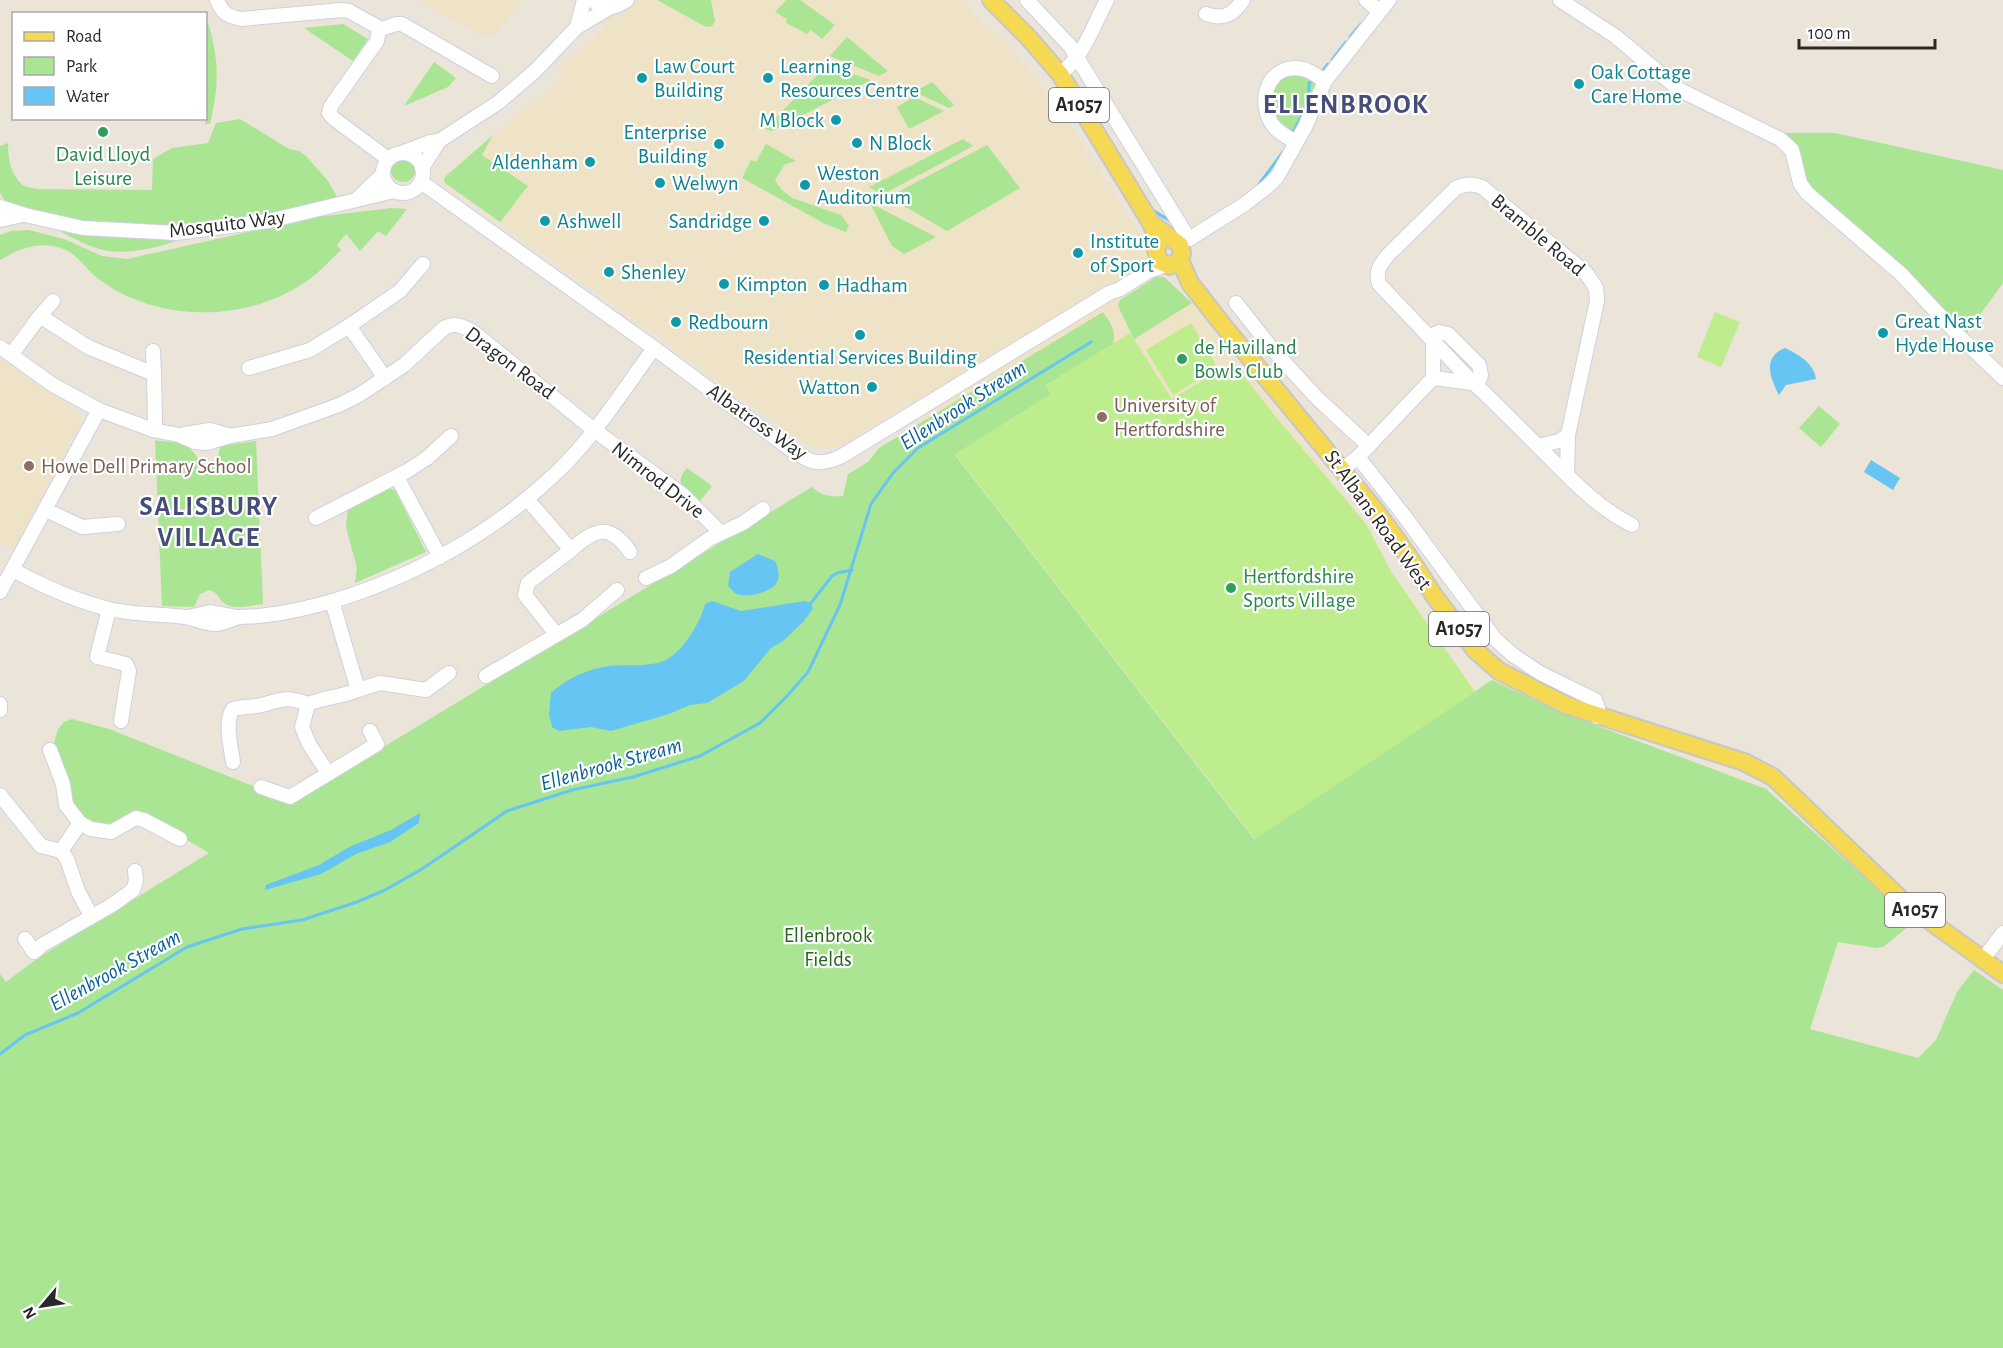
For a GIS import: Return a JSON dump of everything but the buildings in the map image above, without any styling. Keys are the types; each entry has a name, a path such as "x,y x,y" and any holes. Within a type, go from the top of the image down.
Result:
{"main road":[{"name":"A1057","path":"991,0 1028,37 1060,74 1152,223 1172,251"},
{"name":"St Albans Road West","path":"1172,251 1183,279 1190,283 1343,469 1376,511 1435,597 1475,650 1499,670 1520,683 1566,705 1597,717 1744,762 1773,777 1905,903 1983,959"},
{"name":"A1057","path":"1983,959 2003,974"}],"street":[{"path":"217,0 227,16 241,19 342,10 372,23 379,30"},
{"path":"578,27 584,0"},
{"path":"592,0 609,8"},
{"path":"404,152 412,154 419,160 424,172 421,182 410,192 403,193 394,191 386,185 383,174 388,159 395,154 439,141 485,113 517,87 578,27 627,0"},
{"name":"St Albans Road West","path":"1026,0 1070,46 1172,251"},
{"path":"1060,74 1076,57 1107,0"},
{"path":"1206,14 1216,17 1229,15 1243,0"},
{"path":"1366,0 1379,12"},
{"name":"Albatross Way","path":"421,182 654,348 800,456 812,462 826,463 842,456 1147,272 1172,251 1269,186 1277,177 1305,127 1325,81 1389,0"},
{"path":"1560,0 1615,36 1680,90 1780,138 1792,150 1800,183 1807,193 1901,274 1961,338 2003,378"},
{"path":"379,30 402,24 492,76"},
{"path":"379,30 377,41 331,106 329,113 388,159"},
{"path":"1296,142 1277,130 1271,122 1266,111 1265,90 1278,73 1294,68 1310,71 1325,81"},
{"path":"422,168 439,141"},
{"name":"Mosquito Way","path":"357,199 383,174"},
{"name":"Bramble Road","path":"1567,475 1569,435 1597,301 1596,288 1586,273 1482,187 1474,184 1463,185 1456,188 1388,255 1379,268 1377,275 1379,284 1475,385 1567,475 1589,496 1632,525"},
{"name":"Mosquito Way","path":"0,207 83,228 176,233 268,221 394,191"},
{"name":"Mosquito Way","path":"0,220 25,215"},
{"path":"249,369 310,350 349,327 400,291 423,264"},
{"path":"5,351 52,302"},
{"path":"1236,303 1272,350 1317,398 1369,446"},
{"path":"40,316 88,347 154,374"},
{"name":"Dragon Road","path":"5,351 53,385 99,410 153,430 179,435 195,442 207,443 230,435 272,429 323,412 359,395 404,365 444,328 452,324 472,331 594,430"},
{"path":"349,327 385,378"},
{"path":"1343,469 1369,446 1433,378 1431,339"},
{"path":"13,570 42,585 109,609 188,617 208,624 218,624 239,617 265,616 332,601 394,579 440,557 490,526 527,499 557,472 594,430 654,348"},
{"path":"153,351 155,424 153,430"},
{"path":"1433,378 1475,385"},
{"path":"0,592 99,410"},
{"name":"Nimrod Drive","path":"594,430 683,495 720,532"},
{"path":"1538,446 1559,441 1569,435"},
{"path":"316,518 397,477 427,459 451,436"},
{"name":"St Albans Road West","path":"1358,457 1495,639 1513,655 1540,673 1595,700 1598,708 1597,717"},
{"path":"397,477 440,557"},
{"path":"527,499 570,550"},
{"name":"Nimrod Drive","path":"646,578 671,566 720,532 743,523 763,509"},
{"path":"46,510 82,528 118,524"},
{"path":"556,634 525,595 528,583 585,537 597,531 612,533 630,552"},
{"path":"486,676 582,620 617,590"},
{"path":"332,601 358,690"},
{"path":"109,609 97,657 126,664 129,671 121,721"},
{"path":"233,762 229,714 233,709 258,706 280,698 295,699 308,704 322,698 343,696 380,683 426,690 449,673"},
{"path":"0,704 0,710"},
{"path":"308,704 302,727 309,744 328,772"},
{"path":"261,787 290,797 377,744 370,730"},
{"path":"50,750 63,784 66,805 80,823 91,829 111,832 136,818 144,819 180,839"},
{"path":"0,795 37,851 61,851"},
{"path":"61,851 80,823"},
{"path":"61,851 67,859 78,891 91,916"},
{"path":"25,939 34,952 42,945 112,905 133,890 136,880 135,871"},
{"path":"1983,959 2003,933"}],"shaded area":[{"path":"416,0 522,0 495,35 483,36"},
{"name":"University of Hertfordshire","path":"581,0 964,0 981,22 1003,38 1069,123 1138,231 1144,246 1164,277 1192,303 1366,524 1392,573 1475,692 1255,839 955,454 908,401 842,446 828,449 805,443 445,183 444,178 448,173 563,78 557,71 605,27"},
{"name":"Howe Dell Primary School","path":"0,358 81,417 80,424 13,550 0,543"}],"green space":[{"path":"657,0 711,0 715,21 712,26 706,27"},
{"path":"786,0 800,0 835,25 822,39 811,30 807,34 786,23 787,19 775,12"},
{"path":"207,19 216,57 217,82 210,124 205,124 207,120"},
{"path":"343,24 368,39 353,61 304,28"},
{"path":"847,37 888,71 879,76 830,56"},
{"path":"434,62 456,78 448,87 404,106"},
{"path":"827,65 871,80 772,131 765,129"},
{"path":"1285,70 1325,81 1296,143 1271,122 1271,80"},
{"path":"932,82 954,105 949,108 921,95 919,89"},
{"path":"914,97 944,111 909,129 897,107"},
{"path":"240,119 289,149 299,151 306,156 328,181 337,197 253,217 196,224 139,226 61,218 7,204 0,193 0,146 8,143 9,160 15,176 26,186 37,189 152,190 153,159 172,148 208,143 216,123"},
{"path":"1784,133 1835,133 2003,170 2003,283 1965,335 1809,190 1795,149"},
{"path":"493,135 482,155 528,186 500,222 445,183 444,178"},
{"path":"963,139 973,146 882,195 869,187"},
{"path":"766,144 796,161 785,164 775,180 782,190 792,198 841,215 849,226 846,232 825,224 742,178 751,160 756,162"},
{"path":"987,145 1020,188 947,231 890,198 892,195"},
{"path":"403,158 412,161 415,170 412,179 403,182 394,179 391,170 394,161"},
{"path":"870,203 936,237 904,254 892,246"},
{"path":"392,208 407,209 386,236 378,231 360,251 346,234 337,245 341,250 307,281 285,294 238,309 187,312 138,301 101,281 71,253 53,246 29,247 0,260 0,235 11,231 29,230 64,239 102,256 127,259 316,217"},
{"path":"61,230 151,236 191,235 158,246 121,252 94,247"},
{"path":"1156,277 1164,277 1192,303 1134,339 1118,306 1120,300"},
{"name":"Ellenbrook Fields","path":"1103,312 1113,331 1113,344 1046,385 1051,394 955,455 1254,839 1492,680 1555,710 1766,789 1914,922 1883,947 1838,942 1810,1029 1918,1058 1936,1040 1957,992 1974,970 2003,990 2003,1348 0,1348 0,974 6,982 38,958 209,853 148,817 134,812 125,816 125,820 107,829 77,811 67,791 65,769 61,768 53,747 58,729 64,722 72,719 109,729 293,802 812,487 826,495 843,496 848,474 868,462 879,448"},
{"path":"1715,312 1740,322 1721,367 1697,357"},
{"name":"de Havilland Bowls Club","path":"1191,323 1218,368 1173,395 1146,350"},
{"name":"Hertfordshire Sports Village","path":"1130,333 1172,399 1233,362 1275,416 1366,524 1392,573 1475,692 1255,839 955,454 1051,394 1046,385"},
{"path":"1819,406 1840,424 1821,447 1799,428"},
{"path":"155,440 185,445 205,463 216,460 221,446 256,441 263,604 232,607 210,590 200,594 194,607 162,606"},
{"path":"687,468 712,486 700,501 681,483"},
{"path":"389,488 395,490 426,552 355,583 357,568 346,527 348,508"}],"water":[{"path":"1785,348 1809,364 1816,379 1786,385 1779,395 1770,368 1773,357"},
{"path":"1871,460 1900,478 1893,490 1864,472"},
{"path":"758,554 775,561 779,575 778,581 768,590 756,594 739,595 735,593 728,586 730,572"},
{"path":"712,601 741,611 805,601 811,603 813,609 783,641 771,648 744,681 707,703 690,705 669,714 611,731 591,727 559,731 552,727 549,714 551,693 557,688 578,675 594,669 616,665 649,664 668,659 689,638 705,604"},
{"path":"420,813 419,823 390,842 356,854 321,874 265,890 266,885 319,865 349,847 391,830"}],"waterway":[{"path":"1350,37 1361,24"},
{"path":"1332,60 1346,42"},
{"path":"1322,72 1328,64"},
{"path":"1293,132 1305,109 1309,83 1313,80"},
{"path":"1257,187 1283,152"},
{"path":"1154,211 1172,222"},
{"name":"Ellenbrook Stream","path":"0,1054 25,1035 78,1013 187,947 242,929 302,920 357,902 385,890 422,869 507,811 572,790 633,777 700,756 760,723 808,672 840,605 871,504 893,473 918,448 1091,342"},
{"path":"811,603 832,576 852,570"}],"place":[{"name":"Law Court Building","path":"642,78"},
{"name":"Learning Resources Centre","path":"768,78"},
{"name":"Oak Cottage Care Home","path":"1579,84"},
{"name":"M Block","path":"836,120"},
{"name":"David Lloyd Leisure","path":"103,132"},
{"name":"N Block","path":"857,143"},
{"name":"Enterprise Building","path":"719,144"},
{"name":"Aldenham","path":"590,162"},
{"name":"Welwyn","path":"660,183"},
{"name":"Weston Auditorium","path":"805,185"},
{"name":"Ashwell","path":"545,221"},
{"name":"Sandridge","path":"764,221"},
{"name":"Institute of Sport","path":"1078,253"},
{"name":"Shenley","path":"609,272"},
{"name":"Kimpton","path":"724,284"},
{"name":"Hadham","path":"824,285"},
{"name":"Redbourn","path":"676,322"},
{"name":"Great Nast Hyde House","path":"1883,333"},
{"name":"Residential Services Building","path":"860,335"},
{"name":"de Havilland Bowls Club","path":"1182,359"},
{"name":"Watton","path":"872,387"},
{"name":"University of Hertfordshire","path":"1102,417"},
{"name":"Howe Dell Primary School","path":"29,466"},
{"name":"Hertfordshire Sports Village","path":"1231,588"}],"district":[{"name":"ELLENBROOK","path":"1346,104"},
{"name":"SALISBURY VILLAGE","path":"209,522"}]}
